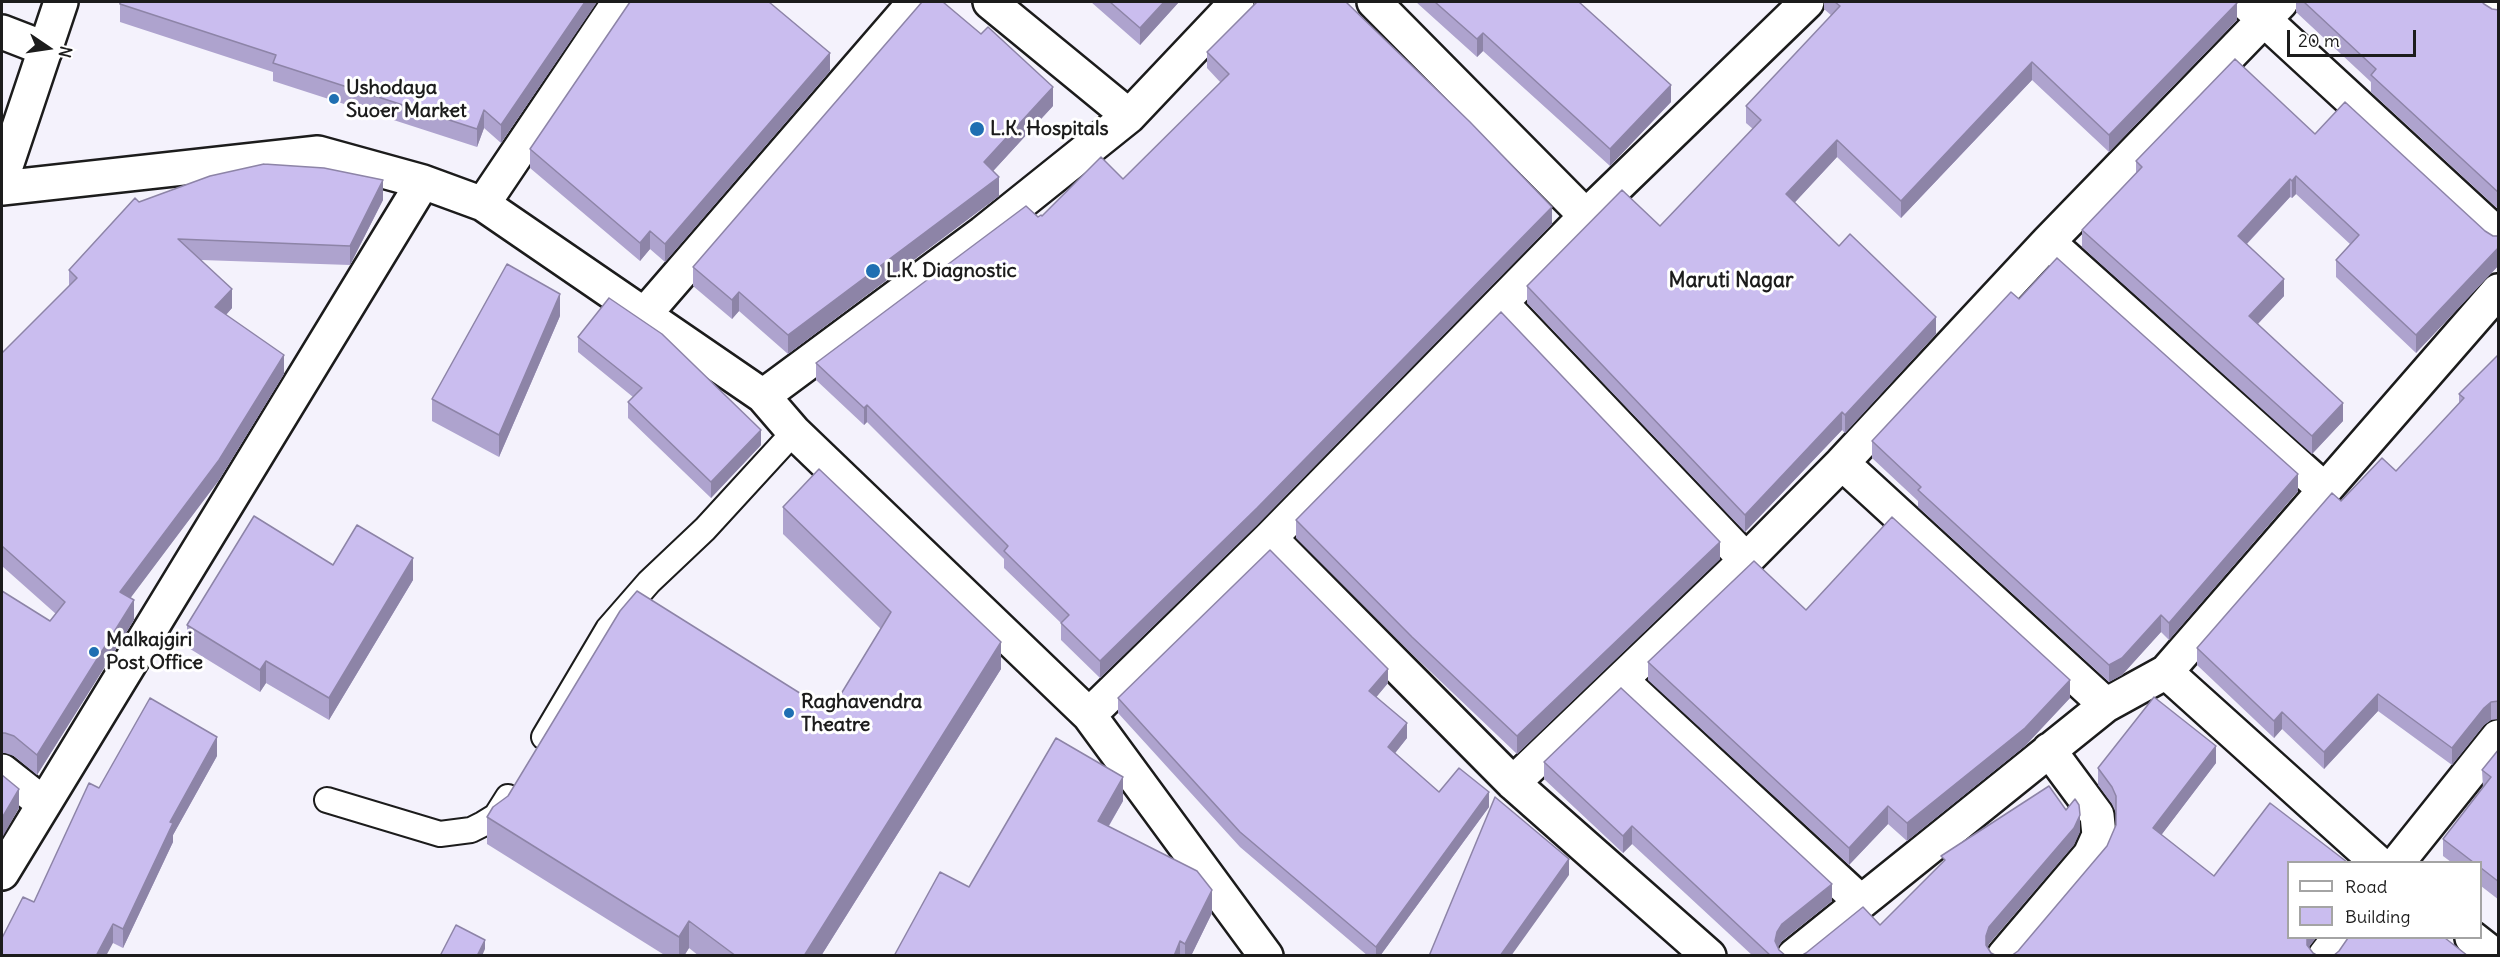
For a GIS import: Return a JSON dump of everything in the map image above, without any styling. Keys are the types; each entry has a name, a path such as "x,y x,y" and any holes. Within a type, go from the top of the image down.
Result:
{"street":[{"path":"2,178 61,2"},
{"path":"483,204 619,2"},
{"path":"644,315 915,2"},
{"path":"990,2 1129,116"},
{"path":"763,396 983,233 1129,116 1237,2"},
{"path":"1374,2 1586,216"},
{"path":"1089,715 1270,538 1586,216 1807,2"},
{"path":"2492,2 2499,9"},
{"path":"1513,783 1746,560 1842,463 2264,7 2499,235"},
{"path":"2,32 46,49"},
{"path":"2,188 318,153 423,182 483,204 763,396 794,432 1089,715 1266,956"},
{"path":"2,873 423,182"},
{"path":"2048,242 2325,490"},
{"path":"1794,956 2106,705 2166,672 2499,291"},
{"path":"1502,304 1746,560"},
{"path":"1842,463 2106,705"},
{"path":"1270,538 1513,783 1709,956"},
{"path":"2166,672 2376,861"},
{"path":"1621,680 1861,902"},
{"path":"2399,861 2499,737"},
{"path":"2004,956 2090,855 2099,835 2097,815 2049,750"},
{"path":"2,771 44,804"},
{"path":"2325,956 2338,939"},
{"path":"2473,939 2495,956"}],"lane":[{"path":"536,752 608,629 649,582 705,529 794,432"},
{"path":"327,800 440,834 471,830 496,816 518,782"}],"building":[{"path":"120,2 585,2 501,125 484,110 477,129 273,63 276,55 120,4"},
{"path":"630,2 769,2 830,53 665,244 650,231 640,243 530,149"},
{"path":"922,2 943,2 981,34 988,27 1053,87 984,162 999,177 788,335 739,292 732,300 693,267"},
{"path":"1110,2 1164,2 1140,28"},
{"path":"1257,2 1346,2 1470,122 1552,207 1257,508 1100,661 1061,623 1069,615 1004,551 1008,546 867,405 864,408 816,363 1026,206 1038,217 1042,216 1101,157 1123,179 1229,74 1207,52"},
{"path":"1435,2 1579,2 1671,85 1610,149 1483,33 1477,39"},
{"path":"1835,2 2237,3 2109,135 2032,62 1901,201 1837,140 1786,194 1839,246 1850,234 1936,317 1845,415 1842,412 1745,515 1527,286 1622,190 1660,226 1761,120 1746,106 1840,6"},
{"path":"2304,2 2482,2 2492,9 2499,10 2499,193 2371,75 2376,69"},
{"path":"2235,59 2315,134 2345,102 2485,231 2493,236 2499,236 2499,247 2416,335 2336,260 2359,235 2296,176 2292,181 2290,179 2238,236 2284,279 2249,316 2343,403 2312,436 2082,230 2142,167 2136,161"},
{"path":"264,164 324,168 383,180 350,246 178,239 232,289 215,307 284,355 219,460 120,592 134,600 37,755 14,736 2,733 2,591 50,621 65,602 2,546 2,353 77,278 69,270 135,198 139,202 210,176"},
{"path":"2057,258 2298,474 2169,623 2161,615 2122,658 2109,665 1918,490 1921,487 1872,441 2011,292 2019,299"},
{"path":"507,264 560,294 499,435 432,399"},
{"path":"609,298 662,334 761,430 711,482 628,402 642,388 578,337"},
{"path":"1501,312 1720,542 1517,736 1412,637 1296,520"},
{"path":"2499,354 2499,701 2491,702 2484,708 2452,748 2378,694 2324,752 2282,712 2274,721 2197,648 2332,493 2341,501 2382,458 2396,471 2464,398 2459,394"},
{"path":"819,469 1001,642 804,956 736,956 689,921 679,937 487,817 493,807 508,796 620,611 637,591 830,712 891,612 783,507"},
{"path":"254,516 333,565 357,525 413,558 329,698 266,661 260,670 187,625"},
{"path":"1892,517 2070,680 2025,728 1907,823 1888,806 1849,848 1648,662 1754,561 1806,610"},
{"path":"1270,550 1388,669 1369,691 1407,723 1388,747 1439,792 1459,768 1489,792 1376,947 1240,832 1118,698"},
{"path":"1621,688 1832,884 1782,924 1775,941 1779,950 1786,956 1771,956 1632,826 1623,836 1544,762"},
{"path":"2154,697 2216,746 2153,828 2214,876 2270,803 2346,861 2287,861 2287,939 2307,939 2307,945 2318,956 2011,956 2018,951 2107,846 2116,825 2116,796 2098,768"},
{"path":"150,698 217,737 170,822 173,823 123,929 113,924 96,956 2,956 2,938 23,897 34,902 89,783 99,788"},
{"path":"1056,738 1123,777 1098,821 1197,871 1212,890 1185,944 1180,941 1174,956 894,956 940,872 969,887"},
{"path":"2499,749 2499,882 2482,869 2482,861 2472,861 2443,839 2491,777 2482,770"},
{"path":"2,775 19,789 2,818"},
{"path":"2049,786 2066,810 2075,799 2079,805 2080,815 2074,828 1989,927 1986,945 1991,953 1997,956 1801,956 1863,907 1880,925 1945,860 1941,856"},
{"path":"1495,797 1569,859 1500,956 1429,956"},
{"path":"456,925 485,940 477,956 440,956"},
{"path":"2347,939 2446,939 2468,956 2333,956"}],"place":[{"name":"Ushodaya Suoer Market","path":"334,99"},
{"name":"L.K. Hospitals","path":"977,129"},
{"name":"L.K. Diagnostic","path":"873,271"},
{"name":"Malkajgiri Post Office","path":"94,652"},
{"name":"Raghavendra Theatre","path":"789,713"}],"district":[{"name":"Maruti Nagar","path":"1731,281"}]}
